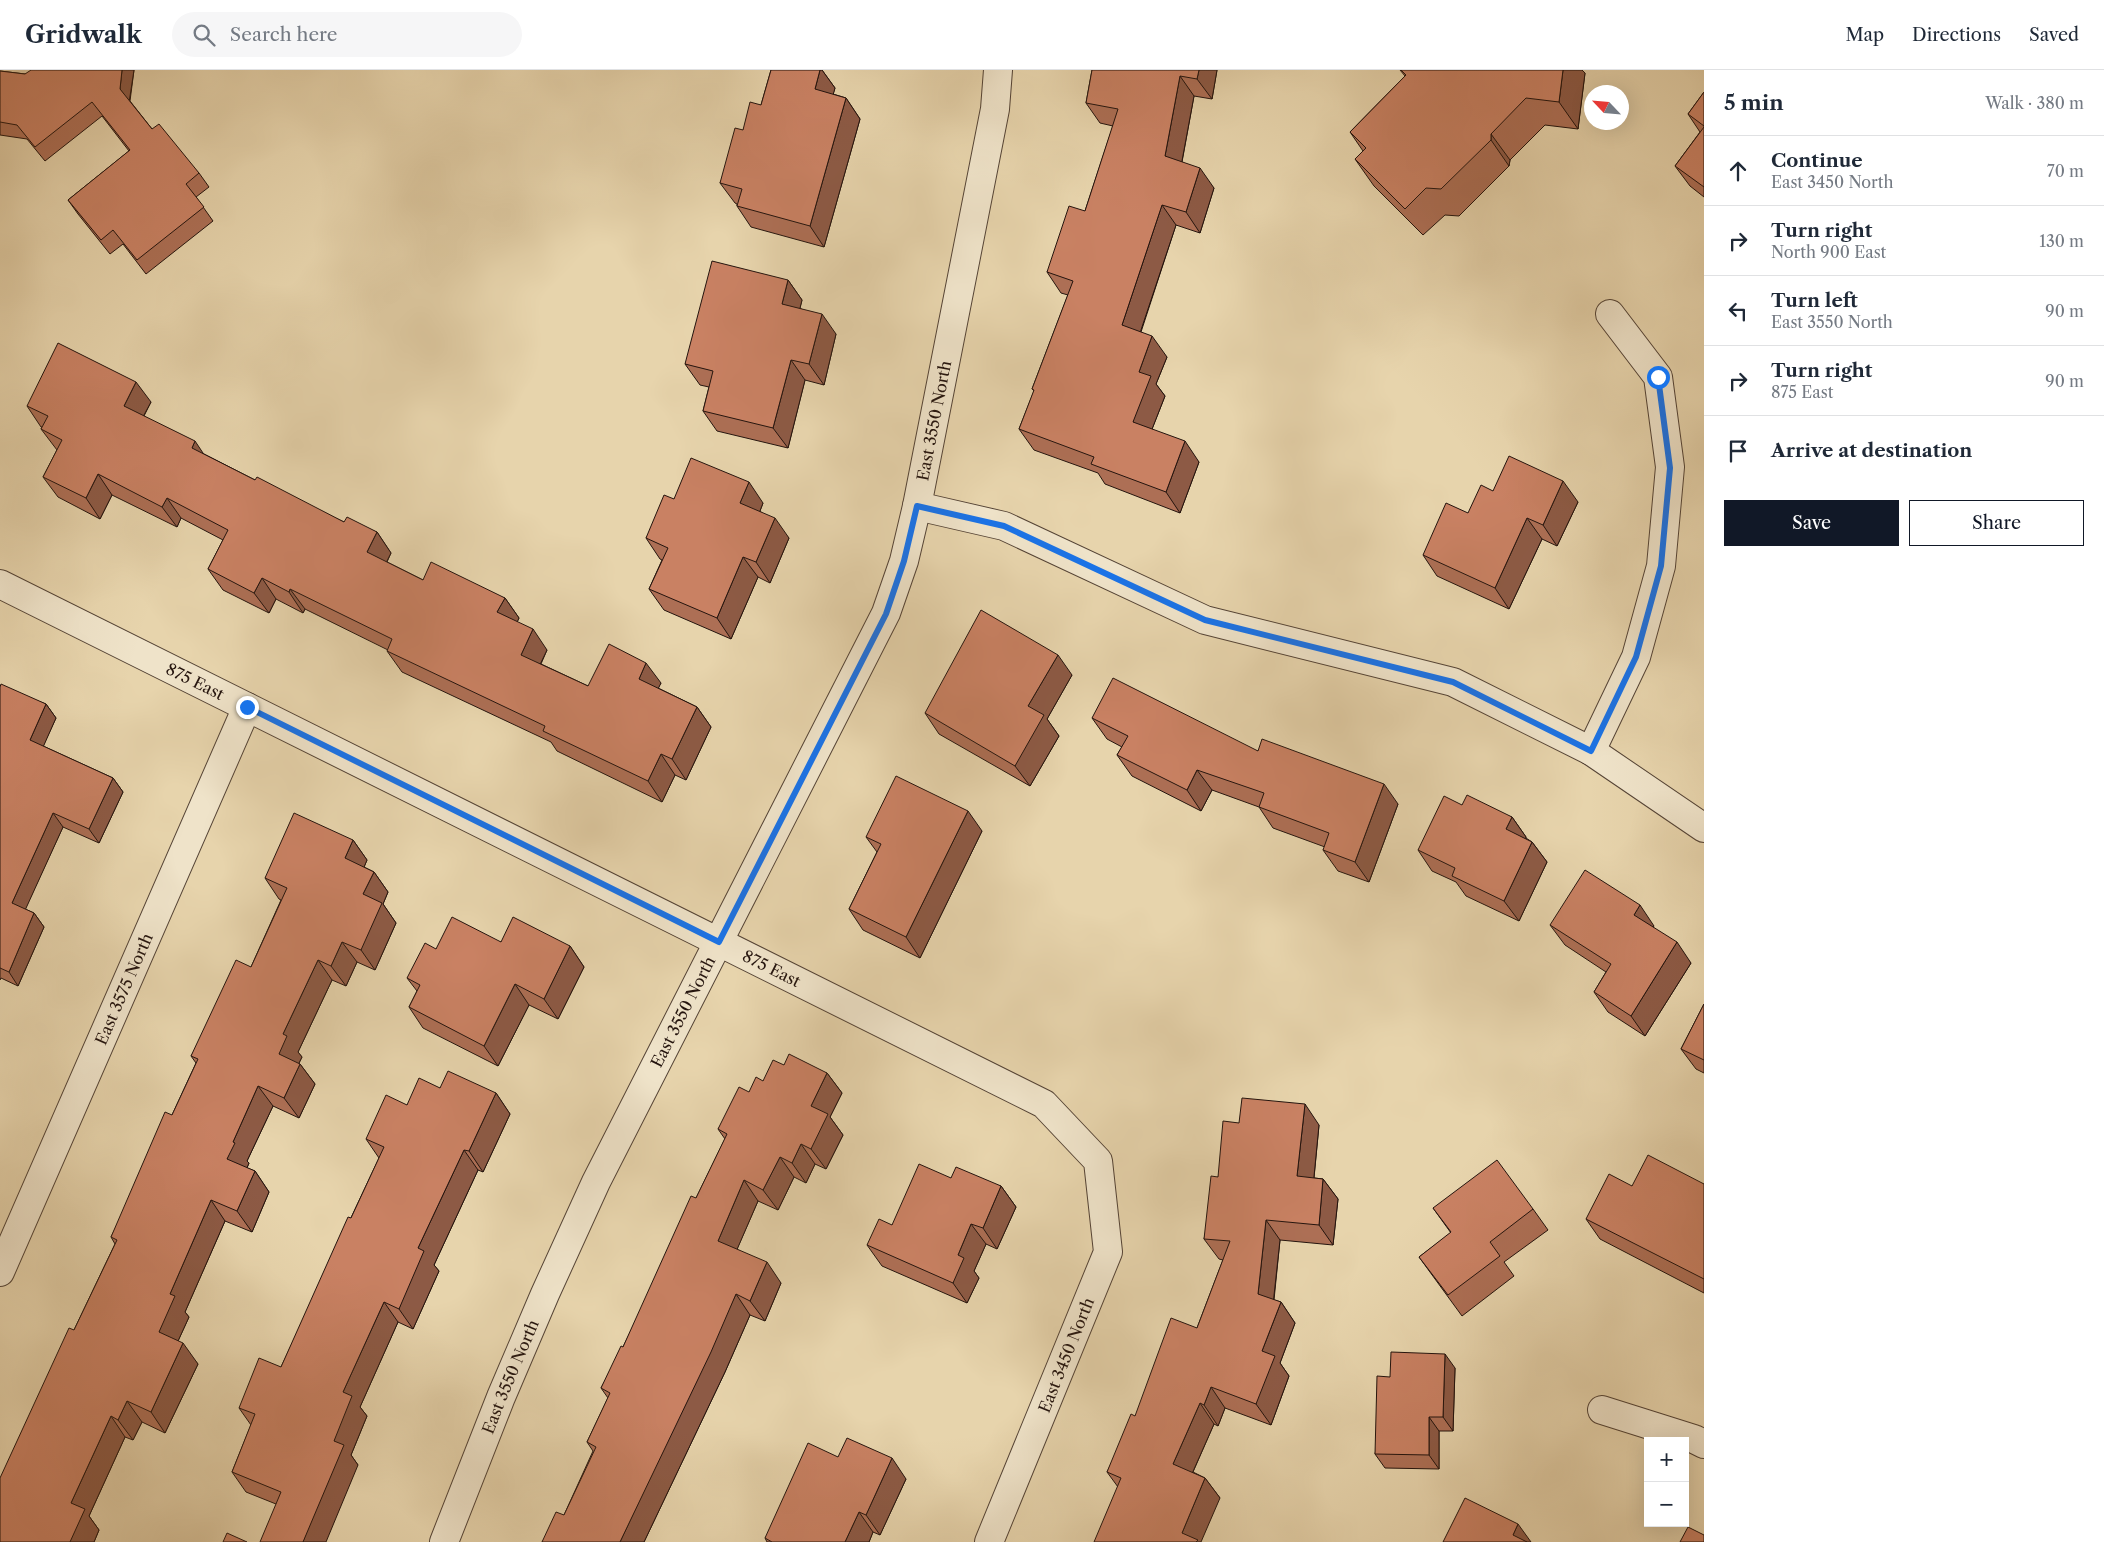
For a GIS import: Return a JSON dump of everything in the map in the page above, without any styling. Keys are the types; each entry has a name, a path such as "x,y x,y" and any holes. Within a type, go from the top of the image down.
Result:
{"street":[{"name":"East 3550 North","path":"444,1542 501,1397 596,1182 886,614 904,561 917,506 995,109 998,70"},
{"path":"1591,751 1636,657 1661,566 1670,468 1658,377 1610,314"},
{"path":"917,506 1004,526 1205,620 1453,682 1591,751 1704,828"},
{"name":"875 East","path":"0,584 1044,1104 1098,1161"},
{"name":"East 3575 North","path":"0,1272 247,707"},
{"name":"East 3450 North","path":"990,1542 1108,1252 1098,1161"},
{"path":"1602,1410 1694,1439 1704,1444"}],"building":[{"path":"31,70 122,70 120,89 152,129 159,124 199,173 186,184 204,207 137,260 113,230 101,240 68,200 130,150 92,102 35,147 17,125 0,122 0,71 25,74"},
{"path":"771,70 820,70 815,89 846,98 810,226 737,206 742,189 720,183 735,128 743,130 750,102 761,105"},
{"path":"1092,70 1199,70 1197,79 1180,76 1165,156 1200,168 1186,212 1162,205 1122,325 1152,336 1139,372 1151,376 1133,422 1185,441 1166,492 1091,464 1094,457 1019,429 1073,281 1047,272 1069,206 1085,211 1118,109 1086,103"},
{"path":"1401,70 1563,70 1559,102 1526,98 1491,134 1491,140 1441,189 1426,188 1405,209 1355,159 1366,148 1350,132 1406,75"},
{"path":"1704,92 1704,126 1688,114"},
{"path":"1704,127 1704,187 1675,166"},
{"path":"712,261 788,280 782,304 822,314 809,364 791,360 773,428 703,411 713,371 685,364"},
{"path":"58,343 136,382 124,406 195,441 192,448 255,480 257,477 344,522 347,517 377,532 367,552 423,580 431,562 505,598 497,612 533,629 521,655 588,686 609,644 646,663 639,679 697,707 672,759 661,754 648,781 543,731 545,726 387,651 392,639 290,589 289,592 262,578 254,593 208,569 228,530 167,498 162,507 98,474 86,498 43,477 62,440 41,429 48,416 27,406"},
{"path":"1509,456 1563,481 1543,525 1527,518 1495,588 1423,555 1446,503 1468,513 1481,485 1493,491"},
{"path":"691,458 749,482 740,503 775,518 756,562 743,557 717,618 649,589 668,548 646,538 664,495 674,499"},
{"path":"981,610 1058,655 1028,706 1044,715 1015,766 925,713"},
{"path":"1113,678 1258,751 1262,739 1384,784 1355,862 1323,850 1329,833 1259,807 1264,793 1197,770 1187,790 1117,755 1128,736 1092,718"},
{"path":"1,684 46,704 30,740 113,778 89,829 53,813 12,903 34,913 9,972 0,968"},
{"path":"896,776 968,811 906,937 849,909 881,844 866,837"},
{"path":"1467,795 1512,817 1506,829 1532,842 1504,901 1452,876 1455,868 1418,850 1444,796 1462,805"},
{"path":"294,813 353,840 345,858 374,872 363,894 382,903 361,950 342,942 331,966 318,960 283,1034 287,1036 279,1054 300,1064 284,1098 258,1086 227,1159 255,1171 237,1211 211,1200 170,1294 175,1296 159,1332 183,1343 151,1412 127,1401 118,1420 111,1416 71,1503 85,1509 70,1542 0,1542 0,1478 69,1328 74,1330 117,1240 111,1237 165,1112 172,1115 198,1059 191,1056 236,960 251,967 287,888 265,878"},
{"path":"1585,870 1640,905 1634,915 1677,942 1631,1016 1594,992 1611,964 1550,925"},
{"path":"452,917 501,942 513,917 570,946 544,999 515,984 484,1046 409,1007 420,985 407,978 425,943 436,949"},
{"path":"1704,1004 1704,1060 1681,1049"},
{"path":"789,1054 827,1073 811,1106 828,1114 811,1149 801,1144 792,1163 780,1157 763,1190 744,1180 718,1241 767,1262 750,1301 736,1294 711,1352 620,1542 542,1542 556,1512 564,1515 596,1447 587,1442 610,1393 601,1388 621,1346 623,1347 691,1196 696,1198 727,1134 718,1129 739,1087 749,1092 756,1077 763,1081 773,1060 784,1065"},
{"path":"448,1071 496,1093 469,1151 464,1150 418,1248 424,1251 399,1309 384,1302 343,1392 352,1396 334,1441 344,1445 303,1542 260,1542 281,1492 232,1472 255,1414 239,1408 259,1358 281,1367 348,1217 351,1218 384,1147 366,1139 386,1095 407,1105 419,1078 440,1088"},
{"path":"1242,1098 1305,1104 1297,1176 1323,1179 1319,1225 1266,1220 1258,1294 1281,1302 1262,1351 1275,1356 1256,1404 1211,1387 1204,1405 1200,1403 1173,1464 1205,1478 1182,1533 1198,1540 1196,1542 1094,1542 1121,1478 1107,1472 1131,1414 1135,1416 1171,1318 1197,1328 1230,1241 1204,1239 1211,1176 1218,1177 1223,1121 1239,1123"},
{"path":"1648,1155 1704,1184 1704,1279 1586,1219 1609,1174 1632,1186"},
{"path":"1497,1160 1533,1209 1490,1242 1500,1256 1448,1295 1419,1257 1451,1232 1433,1208"},
{"path":"919,1164 951,1178 956,1167 1001,1186 983,1228 971,1224 958,1255 964,1258 953,1283 867,1245 879,1219 892,1225"},
{"path":"1391,1352 1445,1354 1443,1417 1429,1417 1429,1455 1375,1454 1377,1376 1390,1377"},
{"path":"847,1438 892,1458 866,1515 859,1512 845,1542 772,1542 765,1538 808,1443 838,1457"},
{"path":"1465,1498 1518,1524 1513,1535 1527,1542 1443,1542"},
{"path":"1688,1527 1704,1535 1704,1542 1680,1542"},
{"path":"227,1533 247,1542 223,1542"}],"route":[{"path":"247,707 719,942 886,614 904,561 917,506 1004,526 1205,620 1453,682 1591,751 1636,657 1661,566 1670,468 1658,377"}]}
